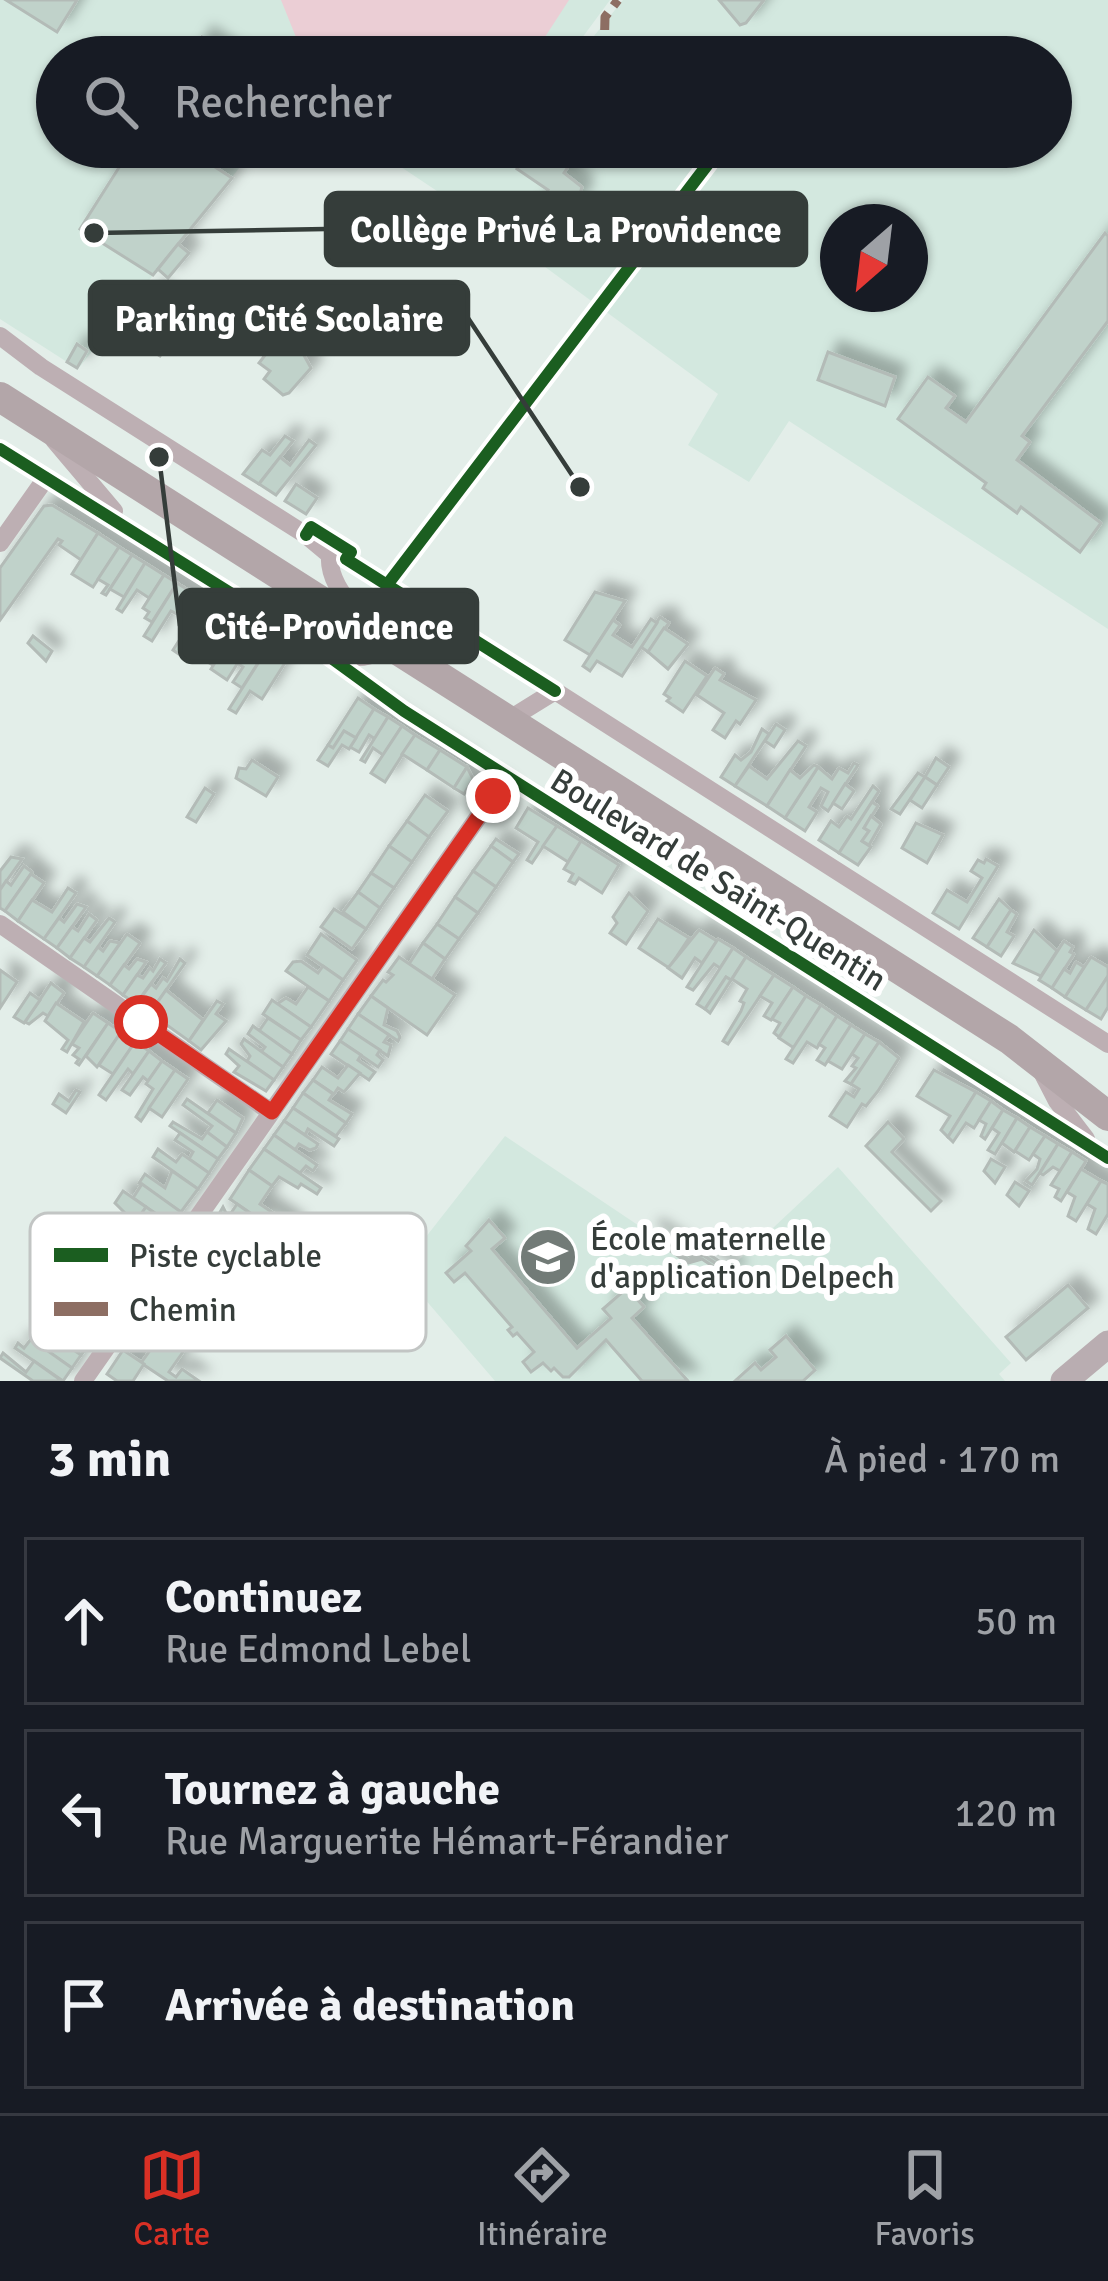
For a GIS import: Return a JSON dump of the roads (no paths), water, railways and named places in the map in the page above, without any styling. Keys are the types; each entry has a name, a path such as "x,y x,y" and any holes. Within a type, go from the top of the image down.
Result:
{"main road":[{"name":"Boulevard de Saint-Quentin","path":"0,397 1009,1039 1108,1116"},
{"name":"Boulevard de Saint-Quentin","path":"1009,1039 1057,1059 1108,1093"}],"street":[{"name":"Boulevard de Saint-Quentin","path":"0,336 41,367 306,535 330,555 329,568 340,590 381,639"},
{"path":"40,422 132,530"},
{"name":"Boulevard de Saint-Quentin","path":"0,449 312,644 354,678 1100,1153"},
{"path":"0,543 46,478"},
{"path":"312,644 349,658 368,659 416,603"},
{"name":"Boulevard de Saint-Quentin","path":"508,720 555,691 1108,1044"},
{"path":"201,1213 507,776"},
{"path":"2,931 272,1112"},
{"name":"Boulevard de Saint-Quentin","path":"1037,1062 1057,1101 1100,1153"},
{"path":"1064,1381 1108,1344"},
{"path":"83,1381 104,1351"}],"place":[{"name":"Collège Privé La Providence","path":"94,233"},
{"name":"Cité-Providence","path":"159,457"},
{"name":"Parking Cité Scolaire","path":"580,487"},
{"name":"École maternelle d'application Delpech","path":"548,1257"}]}
